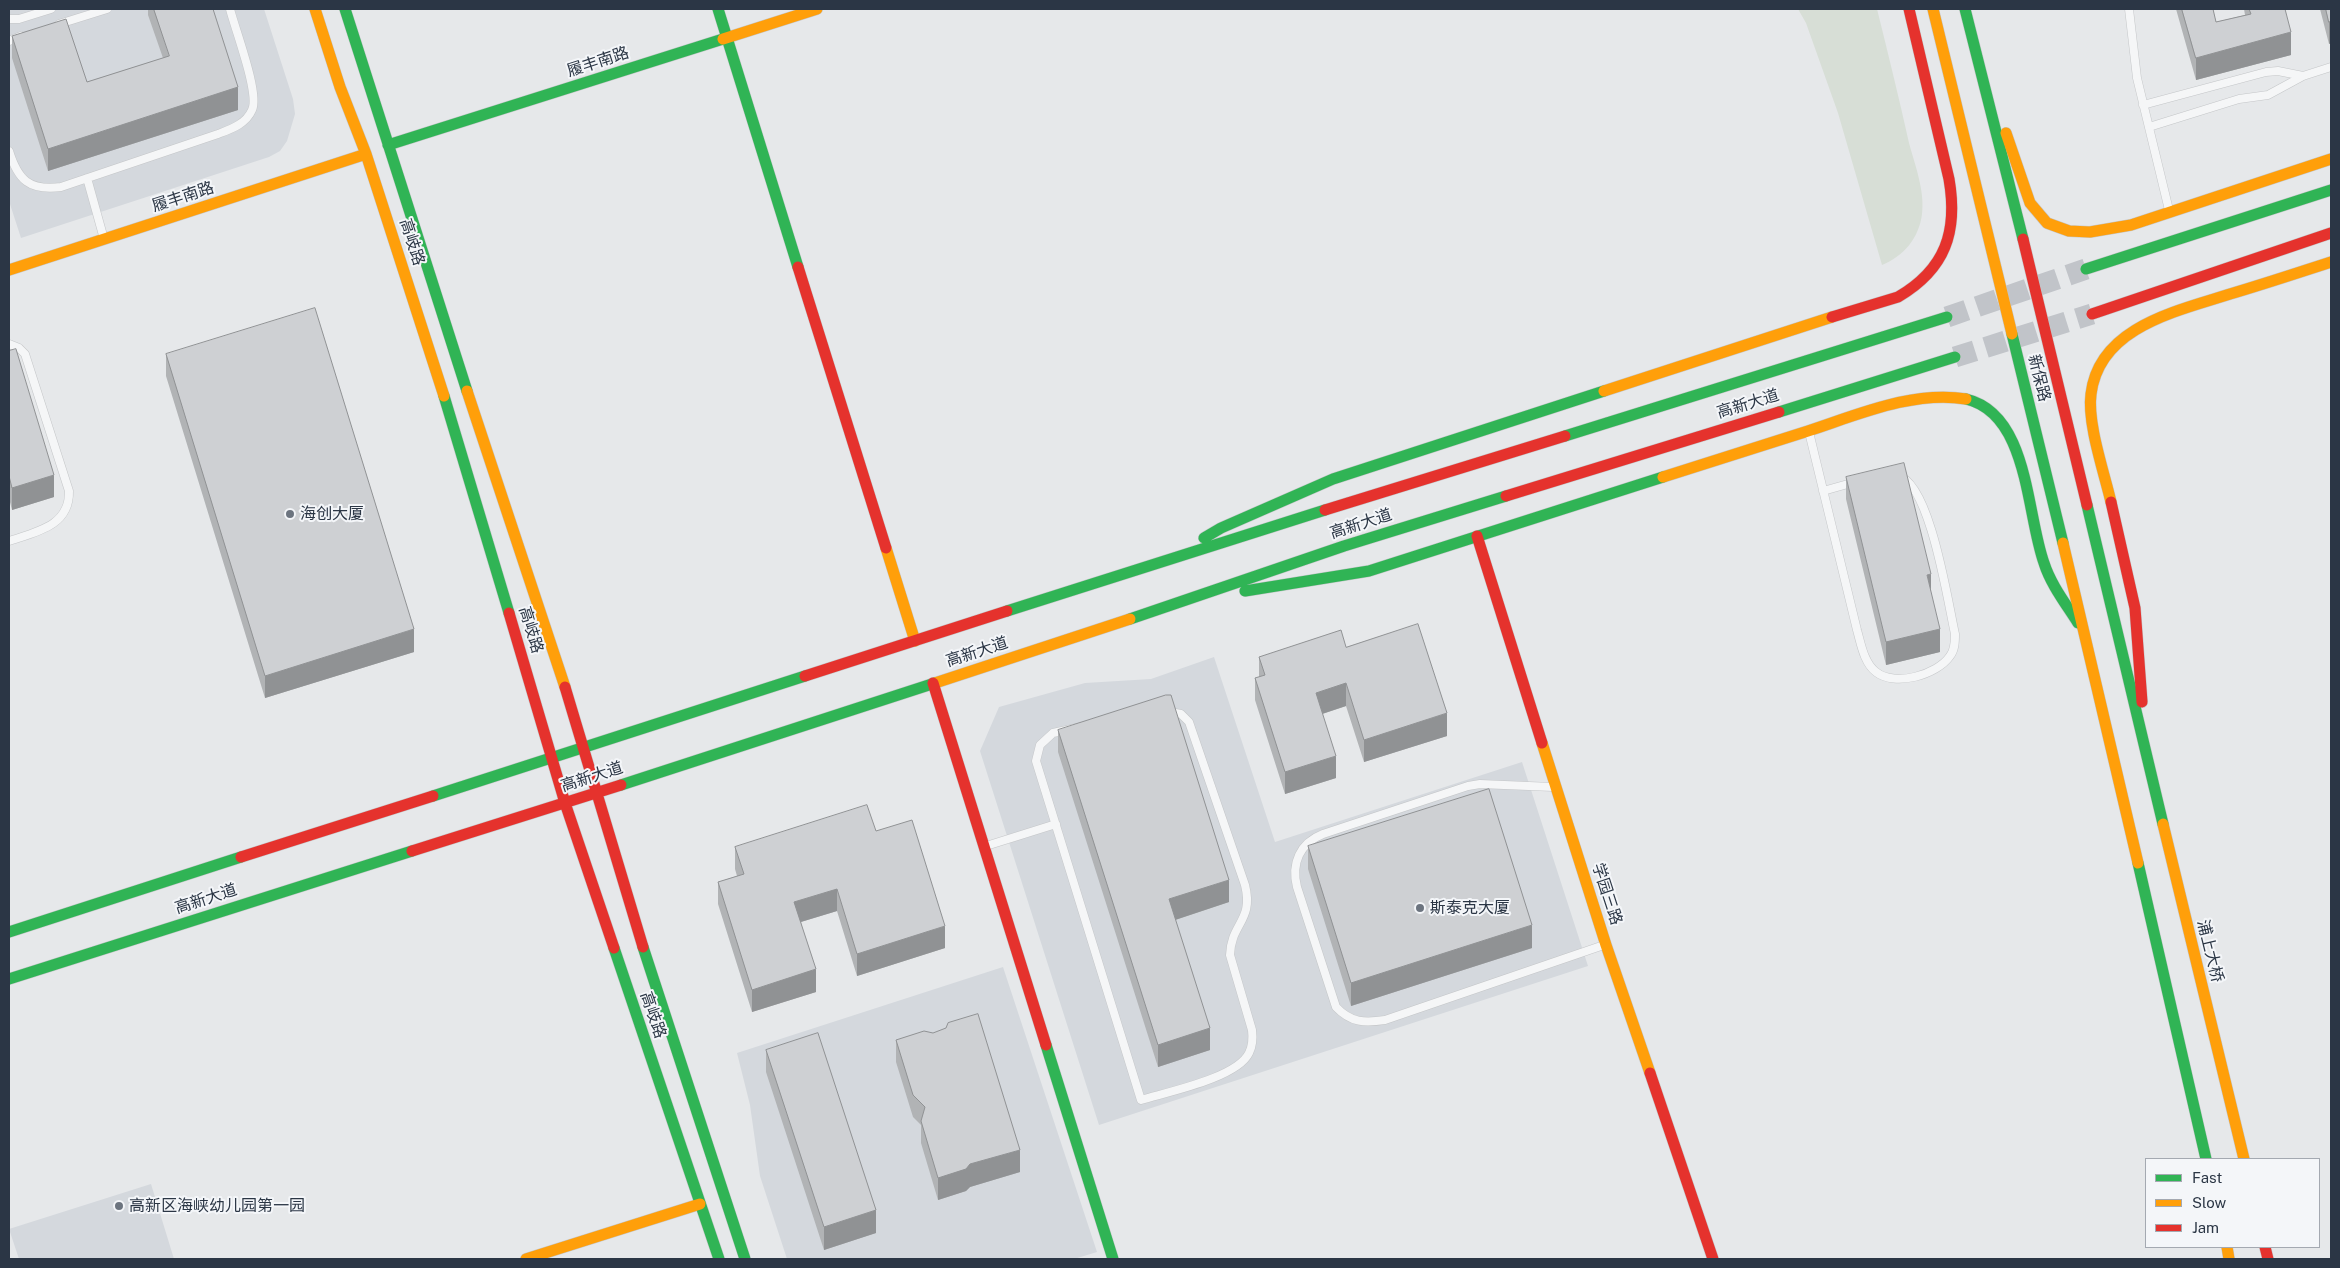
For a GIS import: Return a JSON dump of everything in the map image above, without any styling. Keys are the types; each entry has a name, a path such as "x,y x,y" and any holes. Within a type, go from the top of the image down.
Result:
{"main road":[{"name":"高岐路","path":"315,9 340,87 366,154 432,355 565,802 719,1259"},
{"name":"高岐路","path":"345,9 450,341 554,650 598,792 645,955 745,1259"},
{"path":"718,9 915,641"},
{"name":"履丰南路","path":"388,145 817,9"},
{"path":"1169,559 1221,528 1333,479 1765,338 1898,297 1910,291 1921,282 1949,239 1953,215 1948,180 1909,9"},
{"name":"新保路","path":"1933,9 2114,755 2206,1158"},
{"name":"新保路","path":"1965,9 2014,202 2145,750"},
{"path":"1969,27 2030,202 2047,223 2069,230 2090,232 2130,225 2331,159"},
{"name":"履丰南路","path":"9,270 366,154"},
{"path":"2086,269 2331,190"},
{"path":"2092,314 2331,233"},
{"path":"2145,750 2135,608 2090,411 2089,394 2095,373 2117,344 2131,332 2156,318 2331,262"},
{"name":"高新大道","path":"9,932 1169,559 1947,317"},
{"name":"高新大道","path":"9,979 598,792 1186,601 1344,546 1955,357"},
{"path":"1186,601 1369,571 1808,431 1916,400 1958,398 1973,401 1989,408 2002,422 2014,443 2044,564 2085,635"},
{"name":"学园三路","path":"1477,536 1606,944 1713,1259"},
{"path":"933,683 1113,1259"},
{"name":"浦上大桥","path":"2145,750 2244,1158"},
{"path":"526,1259 700,1204"}],"lane":[{"path":"9,18 19,18 51,9"},
{"path":"49,27 107,9"},
{"path":"9,151 19,176 26,182 38,186 61,187 218,134 242,123 248,117 255,102 230,9"},
{"path":"2129,9 2132,48 2170,212"},
{"path":"9,41 31,33"},
{"path":"2149,127 2239,99 2268,95 2303,76 2331,67"},
{"path":"2144,104 2266,72 2278,71 2303,76"},
{"path":"87,178 104,240"},
{"path":"9,344 19,348 25,354 70,499 56,524 47,529 9,541"},
{"path":"1808,431 1867,660 1877,674 1886,677 1913,676 1942,664 1950,656 1956,634 1922,499 1910,481 1901,477 1886,476"},
{"path":"1823,491 1866,480"},
{"path":"1159,710 1181,714 1189,722 1248,897 1248,907 1230,944 1230,955 1252,1030 1253,1042 1249,1054 1233,1069 1141,1100 1056,824 1036,761 1040,745 1046,738 1065,729 1159,710"},
{"path":"1556,787 1480,784 1468,786 1313,838 1302,850 1294,868 1303,906 1336,1007 1350,1019 1360,1022 1385,1020 1606,944"},
{"path":"984,846 1056,824"}],"shaded area":[{"path":"9,9 264,9 293,99 295,114 287,141 280,151 269,157 21,238 9,201"},
{"path":"1798,9 1877,9 1919,178 1923,205 1918,231 1914,238 1897,257 1882,265 1838,113 1806,23"},
{"path":"1214,657 1275,842 1522,762 1588,966 1099,1125 980,751 999,707 1085,683 1151,679"},
{"path":"1003,967 1097,1252 1074,1259 787,1259 760,1176 750,1105 737,1053"},
{"name":"高新区海峡幼儿园第一园","path":"151,1184 174,1259 19,1259 9,1229"}],"building":[{"path":"154,9 213,9 238,87 48,149 12,36 66,19 87,82 169,56"},
{"path":"2182,9 2213,9 2216,22 2251,14 2249,9 2285,9 2291,32 2196,58"},
{"path":"2326,9 2331,9 2331,21 2329,22"},
{"name":"海创大厦","path":"315,308 414,629 265,676 166,354"},
{"path":"16,349 54,475 12,488 9,476 9,351"},
{"path":"1904,463 1931,574 1927,575 1940,629 1886,642 1846,477"},
{"path":"1418,624 1447,713 1364,740 1346,683 1316,693 1336,756 1285,772 1255,678 1265,675 1259,657 1341,630 1346,647"},
{"path":"1171,695 1229,880 1169,899 1210,1028 1158,1045 1058,730"},
{"name":"斯泰克大厦","path":"1489,789 1532,925 1351,983 1308,846"},
{"path":"867,805 876,831 912,820 945,926 857,954 837,889 794,902 816,969 752,990 718,882 744,874 735,847"},
{"path":"978,1014 1020,1150 970,1164 966,1169 938,1178 921,1121 925,1107 913,1095 896,1040 924,1031 933,1033 946,1028 948,1023"},
{"path":"818,1033 876,1210 824,1227 766,1050"}],"tunnel":[{"path":"1947,317 2086,269"},
{"path":"1955,357 2092,314"}],"traffic: fast":[{"path":"345,9 467,391"},
{"path":"718,9 798,267"},
{"path":"1965,9 2023,239"},
{"path":"388,145 723,39"},
{"path":"2086,269 2331,190"},
{"path":"1565,436 1947,317"},
{"path":"2012,334 2063,543"},
{"path":"1779,412 1955,357"},
{"path":"1204,538 1221,528 1333,479 1604,391"},
{"path":"444,396 509,613"},
{"path":"1966,399 1987,408 2002,424 2014,444 2022,468 2044,563 2055,587 2078,623"},
{"path":"1245,591 1369,571 1663,477"},
{"path":"1130,619 1344,546 1506,496"},
{"path":"2087,505 2163,824"},
{"path":"1007,611 1325,510"},
{"path":"433,796 805,676"},
{"path":"621,785 935,683"},
{"path":"9,979 412,851"},
{"path":"9,932 241,857"},
{"path":"2138,863 2206,1158"},
{"path":"643,947 745,1259"},
{"path":"614,948 719,1259"},
{"path":"1046,1045 1113,1259"}],"traffic: slow":[{"path":"315,9 340,87 366,154 444,396"},
{"path":"723,39 817,9"},
{"path":"1933,9 2012,334"},
{"path":"2006,133 2030,203 2047,223 2069,231 2090,232 2131,225 2331,159"},
{"path":"9,270 366,154"},
{"path":"2111,502 2094,433 2090,406 2097,371 2109,352 2125,337 2165,315 2331,262"},
{"path":"1604,391 1832,317"},
{"path":"467,391 565,687"},
{"path":"1663,477 1866,411 1926,398 1966,399"},
{"path":"2063,543 2138,863"},
{"path":"886,548 915,641"},
{"path":"935,683 1130,619"},
{"path":"1542,743 1606,945 1650,1073"},
{"path":"2163,824 2244,1158"},
{"path":"526,1259 700,1204"},
{"path":"2227,1248 2229,1259"}],"traffic: jam":[{"path":"1832,317 1898,297 1914,286 1938,261 1945,247 1949,232 1952,215 1949,179 1909,9"},
{"path":"2092,314 2331,233"},
{"path":"2023,239 2087,505"},
{"path":"798,267 886,548"},
{"path":"1506,496 1779,412"},
{"path":"1325,510 1565,436"},
{"path":"2111,502 2135,608 2142,702"},
{"path":"1477,536 1542,743"},
{"path":"805,676 1007,611"},
{"path":"509,613 565,803 614,948"},
{"path":"933,683 1046,1045"},
{"path":"565,687 643,947"},
{"path":"412,851 621,785"},
{"path":"241,857 433,796"},
{"path":"1650,1073 1713,1259"},
{"path":"2265,1248 2268,1259"}],"place":[{"name":"海创大厦","path":"290,514"},
{"name":"斯泰克大厦","path":"1420,908"},
{"name":"高新区海峡幼儿园第一园","path":"119,1206"}]}
